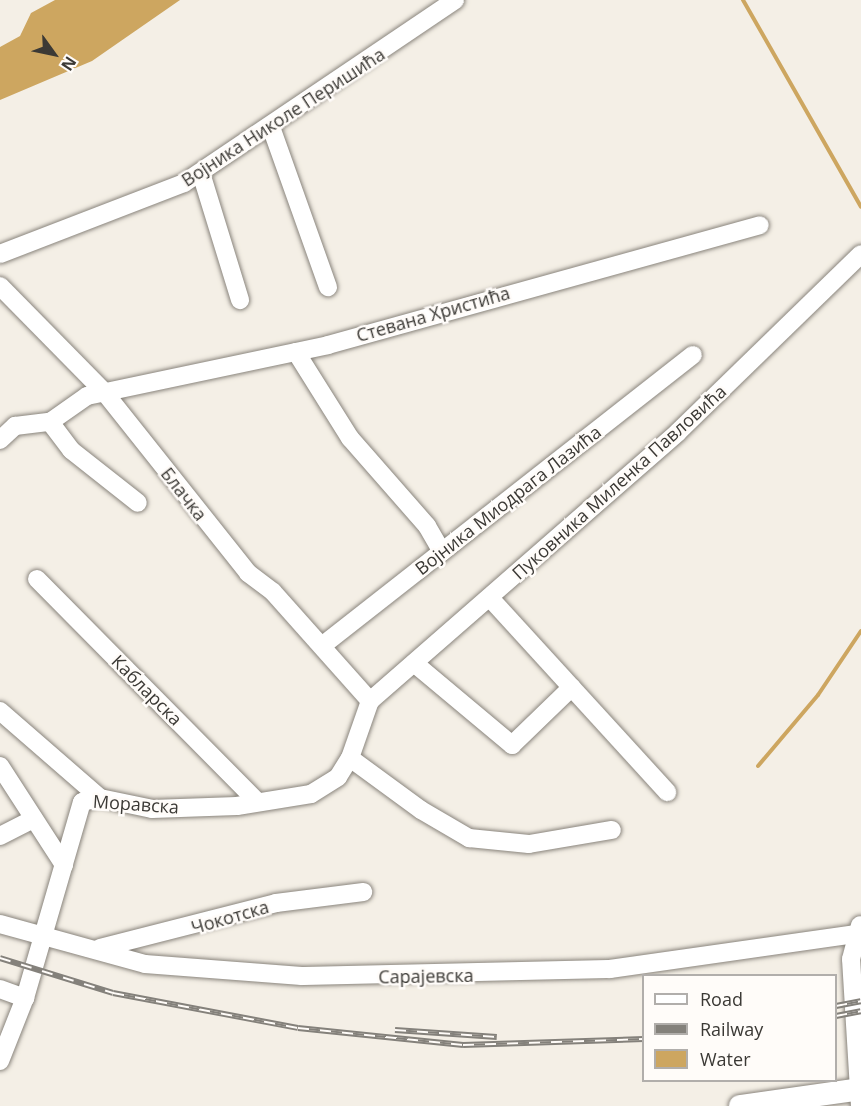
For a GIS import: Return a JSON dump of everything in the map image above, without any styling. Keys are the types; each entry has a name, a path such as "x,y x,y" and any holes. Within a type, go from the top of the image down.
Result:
{"main road":[{"path":"740,1106 860,1095"}],"street":[{"name":"Војника Николе Перишића","path":"0,254 201,173 455,0"},
{"path":"271,127 328,287"},
{"path":"201,173 240,300"},
{"name":"Стевана Христића","path":"50,422 87,396 296,352 760,225"},
{"name":"Пуковника Миленка Павловића","path":"370,701 678,432 861,254"},
{"name":"Блачка","path":"0,286 105,393 248,573 323,645 370,701"},
{"path":"296,352 350,438 427,526 442,552"},
{"name":"Војника Миодрага Лазића","path":"323,645 693,355"},
{"path":"0,440 15,426 50,422 71,450 138,503"},
{"name":"Кабларска","path":"37,579 257,801"},
{"path":"490,598 667,792"},
{"path":"414,663 512,745 572,687"},
{"name":"Моравска","path":"0,1061 25,998 40,937 79,806 100,798 152,809 257,801 311,794 338,777 350,758 370,701"},
{"path":"0,711 100,798"},
{"path":"350,758 469,838 529,844 612,830"},
{"path":"0,766 63,865"},
{"path":"0,836 34,819"},
{"name":"Чокотска","path":"99,948 276,903 363,892"},
{"name":"Сарајевска","path":"0,924 40,937 99,948 189,971 417,977 610,969 858,929"},
{"path":"858,929 851,959 860,1095"},
{"path":"0,989 25,998"}],"water":[{"path":"55,0 180,0 92,61 0,100 0,47 20,36 31,13"}],"waterway":[{"path":"743,0 861,207"},
{"path":"758,766 818,695 861,631"}],"railway":[{"path":"0,958 113,993 298,1028 463,1045 642,1039"},
{"path":"837,1006 861,1001"},
{"path":"837,1016 861,1011"},
{"path":"395,1030 497,1037"}]}
